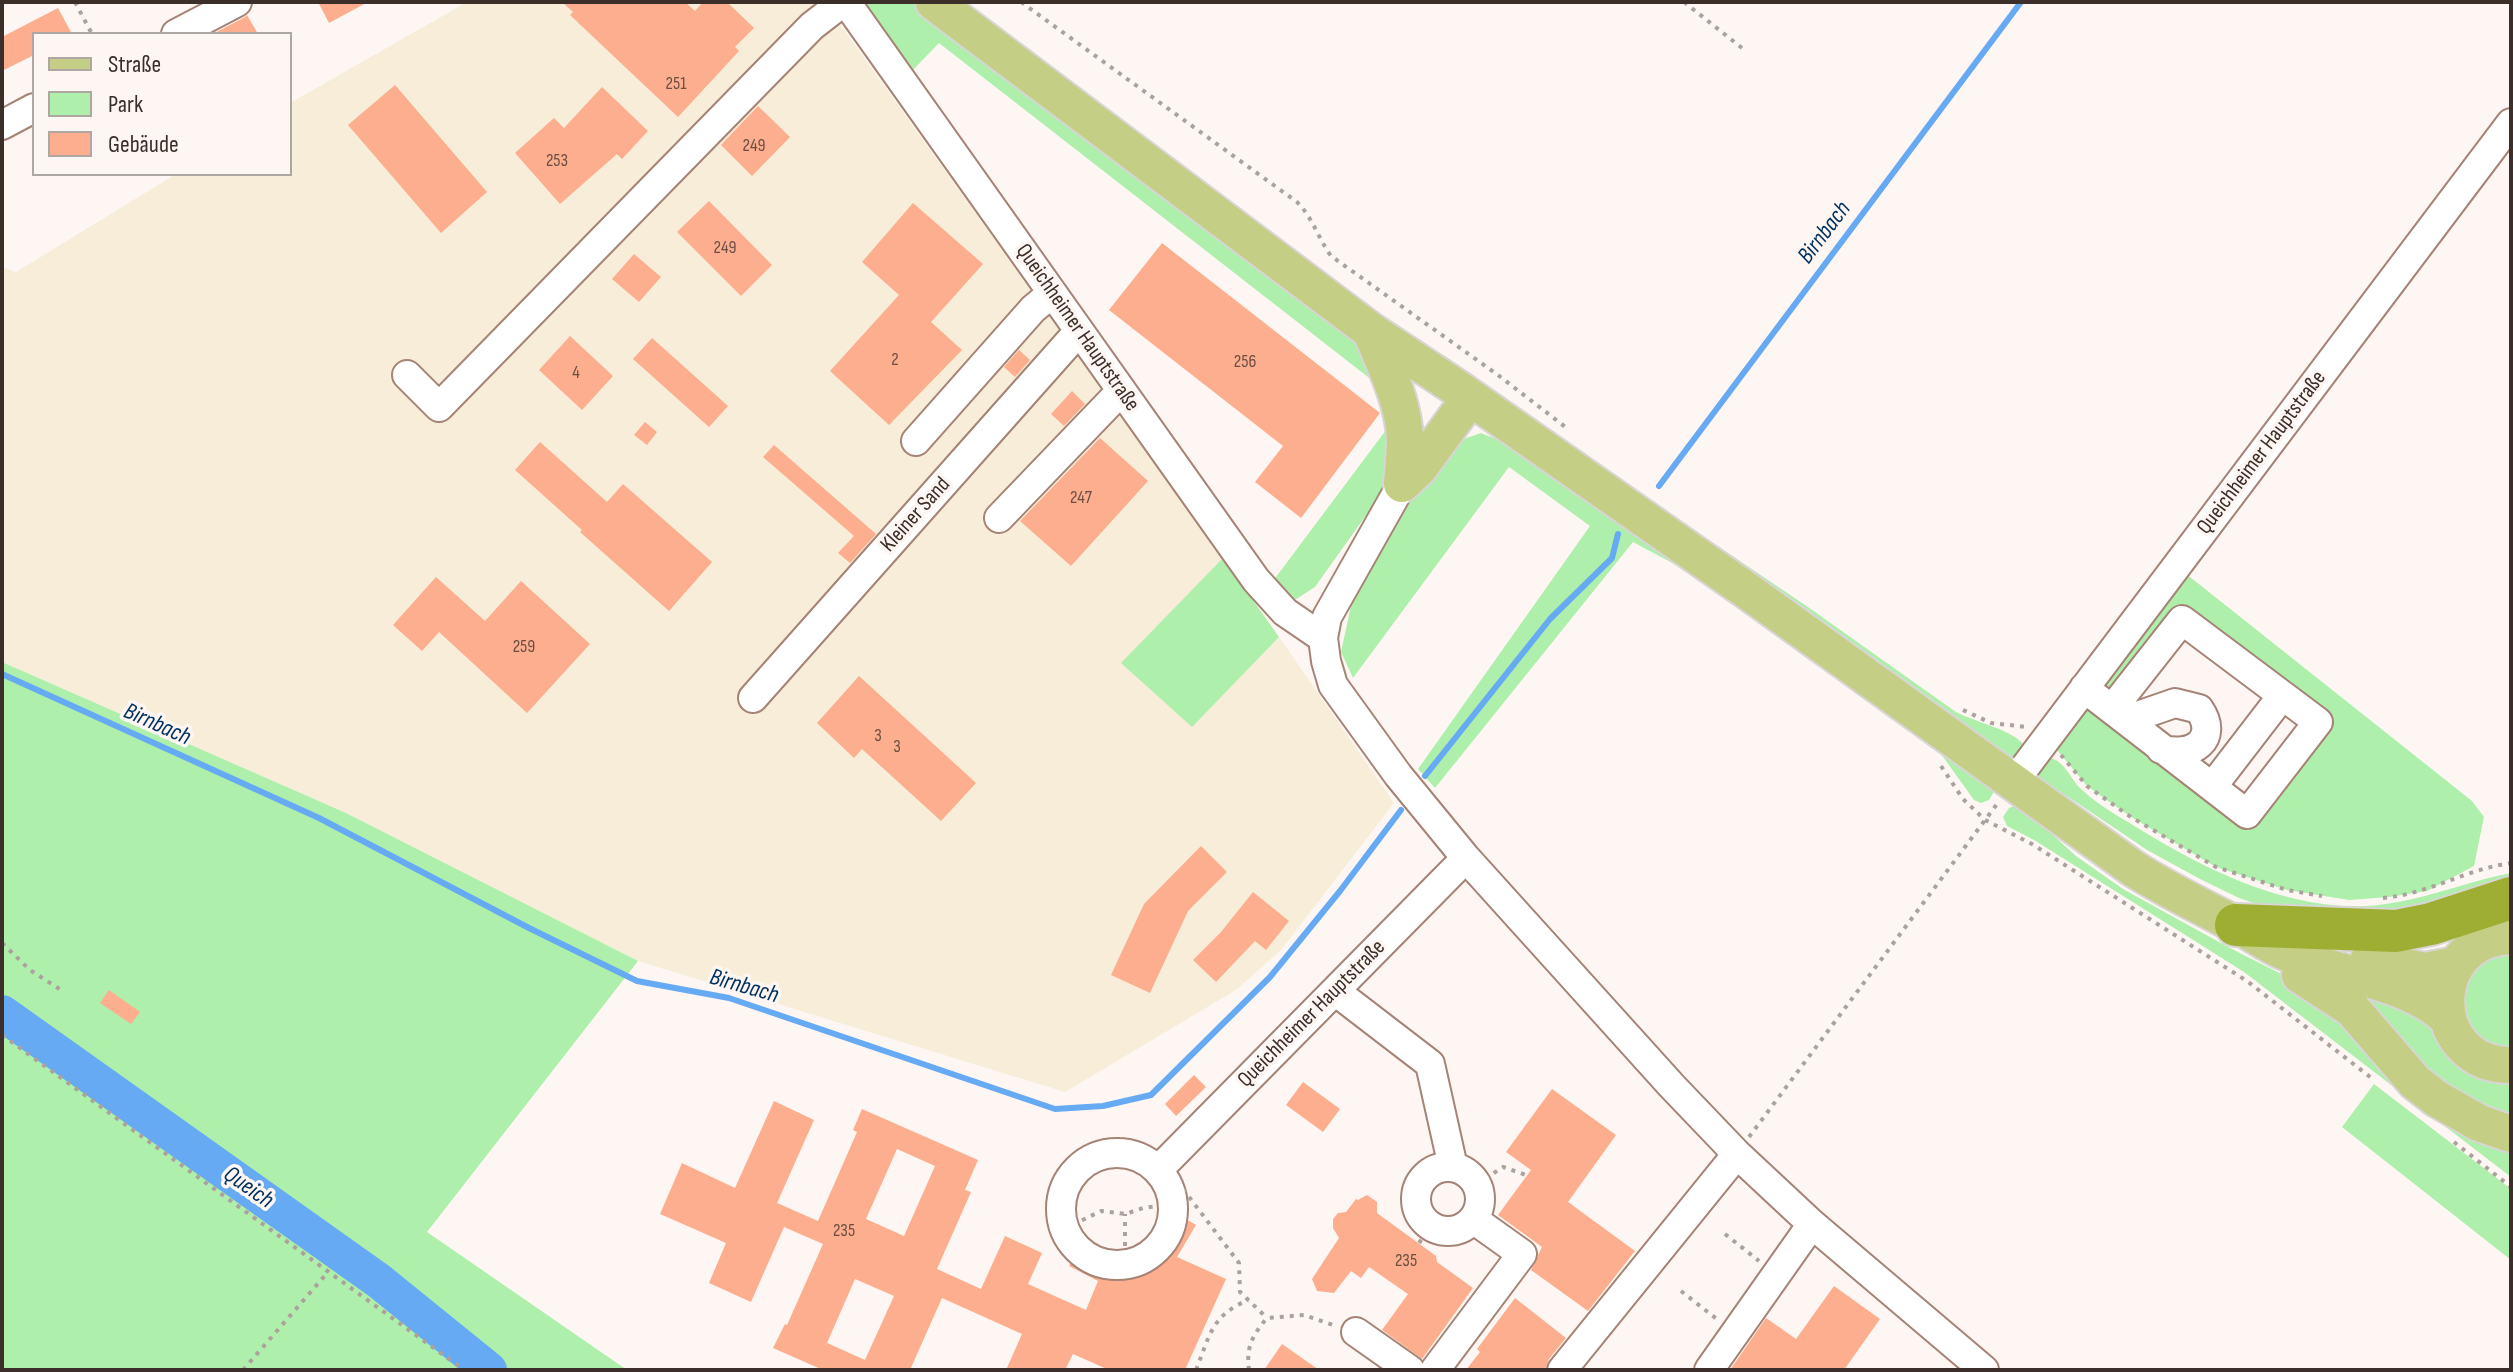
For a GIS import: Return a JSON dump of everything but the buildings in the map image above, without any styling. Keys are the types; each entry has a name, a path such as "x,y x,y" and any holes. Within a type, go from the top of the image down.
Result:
{"highway":[{"path":"2236,925 2396,931 2431,924 2511,898"}],"main road":[{"path":"934,2 1371,331 1746,590 2157,883 2284,952 2419,997 2435,1006 2448,1019 2463,1046 2476,1056 2490,1063 2511,1065"},
{"path":"1371,331 1398,398 1405,440 1402,484"},
{"path":"1405,440 1425,406 1434,398 1464,393"},
{"path":"1402,484 1419,468 1464,393"},
{"path":"2236,925 2415,969 2433,971 2456,965"},
{"path":"2236,925 2295,972 2344,1002 2415,1082 2437,1099 2479,1123 2511,1134"},
{"path":"2448,1019 2447,985 2456,965 2479,944 2493,938 2511,936"}],"street":[{"path":"180,32 237,2"},
{"name":"Queichheimer Hauptstraße","path":"407,375 439,407 812,26 845,2 1256,580 1285,612 1323,638"},
{"path":"2,125 32,109"},
{"name":"Queichheimer Hauptstraße","path":"2013,783 2511,123"},
{"path":"916,441 1033,309 1052,293"},
{"name":"Kleiner Sand","path":"753,698 1079,331"},
{"path":"999,518 1121,391"},
{"path":"1402,484 1330,608 1323,638 1329,675 1338,694 1407,787 1466,858 1671,1085 1737,1154 1812,1224 1984,1370"},
{"path":"2084,688 2247,814 2318,722 2182,620 2119,715"},
{"path":"2212,787 2282,696"},
{"path":"2119,715 2175,703 2199,709 2205,718 2206,728 2202,740 2194,749 2184,754 2161,749"},
{"name":"Queichheimer Hauptstraße","path":"1161,1167 1466,858"},
{"path":"1335,991 1430,1064 1453,1167"},
{"path":"1108,1153 1126,1153 1161,1167 1173,1204 1173,1219 1162,1243 1142,1261 1125,1266 1095,1261 1071,1242 1064,1229 1060,1209 1064,1188 1075,1171 1091,1159 1108,1153"},
{"path":"1562,1370 1737,1154"},
{"path":"1453,1167 1463,1170 1477,1184 1480,1204 1473,1219 1462,1228 1425,1234 1418,1210 1418,1188 1432,1171 1453,1167"},
{"path":"1435,1370 1522,1254 1473,1219"},
{"path":"1709,1370 1812,1224"},
{"path":"1356,1332 1410,1370"}],"path":[{"path":"75,2 91,32"},
{"path":"1021,2 1297,202 1310,215 1321,243 1331,256 1498,375"},
{"path":"1684,2 1742,48"},
{"path":"2047,738 2087,786 2131,817 2216,867 2287,890 2334,898"},
{"path":"1737,1154 1985,820 2032,844 2247,981 2385,1089"},
{"path":"2376,898 2427,891 2493,866 2511,863"},
{"path":"2,943 30,970 61,990"},
{"path":"2,1035 464,1370"},
{"path":"2448,1138 2511,1187"},
{"path":"1161,1167 1199,1208 1239,1263 1240,1292 1267,1318"},
{"path":"1477,1184 1503,1167 1526,1175"},
{"path":"1064,1229 1101,1211 1125,1214 1173,1204"},
{"path":"1125,1214 1125,1266"},
{"path":"1725,1234 1777,1275"},
{"path":"243,1370 328,1272"},
{"path":"1681,1291 1735,1334"},
{"path":"1196,1370 1215,1323 1230,1307 1248,1300"},
{"path":"1249,1370 1247,1353 1252,1336 1267,1318 1304,1315 1356,1332"}],"shaded area":[{"path":"467,2 824,2 1223,558 1122,663 1192,726 1279,637 1394,803 1281,950 1236,990 1065,1092 638,961 346,813 2,662 2,267 16,272 173,176 292,176 292,102"}],"green space":[{"path":"859,2 913,2 1381,357 1398,418 1389,483 1315,587 1290,603 1273,581 1386,430 1377,384 939,43 912,71"},
{"path":"1481,433 1518,448 1995,790 1989,800 1981,803 1974,800 1941,754 1687,571 1633,542 1435,788 1418,769 1590,526 1509,467 1353,678 1341,652 1352,601 1402,514 1452,443"},
{"path":"1654,503 1956,712 2019,740 2024,745 2012,765 1651,508"},
{"path":"1223,558 1279,637 1192,727 1121,663"},
{"path":"2185,573 2472,801 2484,817 2474,866 2427,891 2389,897 2349,900 2287,890 2216,867 2131,817 2087,786 2047,738 2084,688 2247,821 2324,722 2179,611 2111,701 2103,683"},
{"path":"2,662 346,813 638,961 427,1232 627,1370 2,1370"},
{"path":"2049,758 2062,765 2096,802 2158,840 2223,874 2291,898 2362,906 2398,902 2511,873 2511,887 2413,916 2274,910 2239,898 2200,879 2147,850 2070,798 2034,779 2037,764"},
{"path":"2019,804 2076,856 2123,889 2315,991 2511,1143 2511,1177 2244,972 2007,826 2003,817 2009,808"},
{"path":"2504,947 2511,947 2511,1050 2485,1041 2476,1034 2466,1015 2464,1003 2466,977"},
{"path":"2337,978 2374,990 2511,1075 2511,1118 2447,1091"},
{"path":"2374,1084 2511,1189 2511,1260 2342,1127"}],"waterway":[{"name":"Birnbach","path":"1659,486 2021,2"},
{"name":"Birnbach","path":"1425,776 1550,619 1612,558 1618,534"},
{"name":"Birnbach","path":"2,674 319,818 637,981 729,998 1055,1109 1103,1106 1151,1095 1270,977 1401,810"},
{"name":"Queich","path":"2,1013 379,1281 489,1370"}]}
